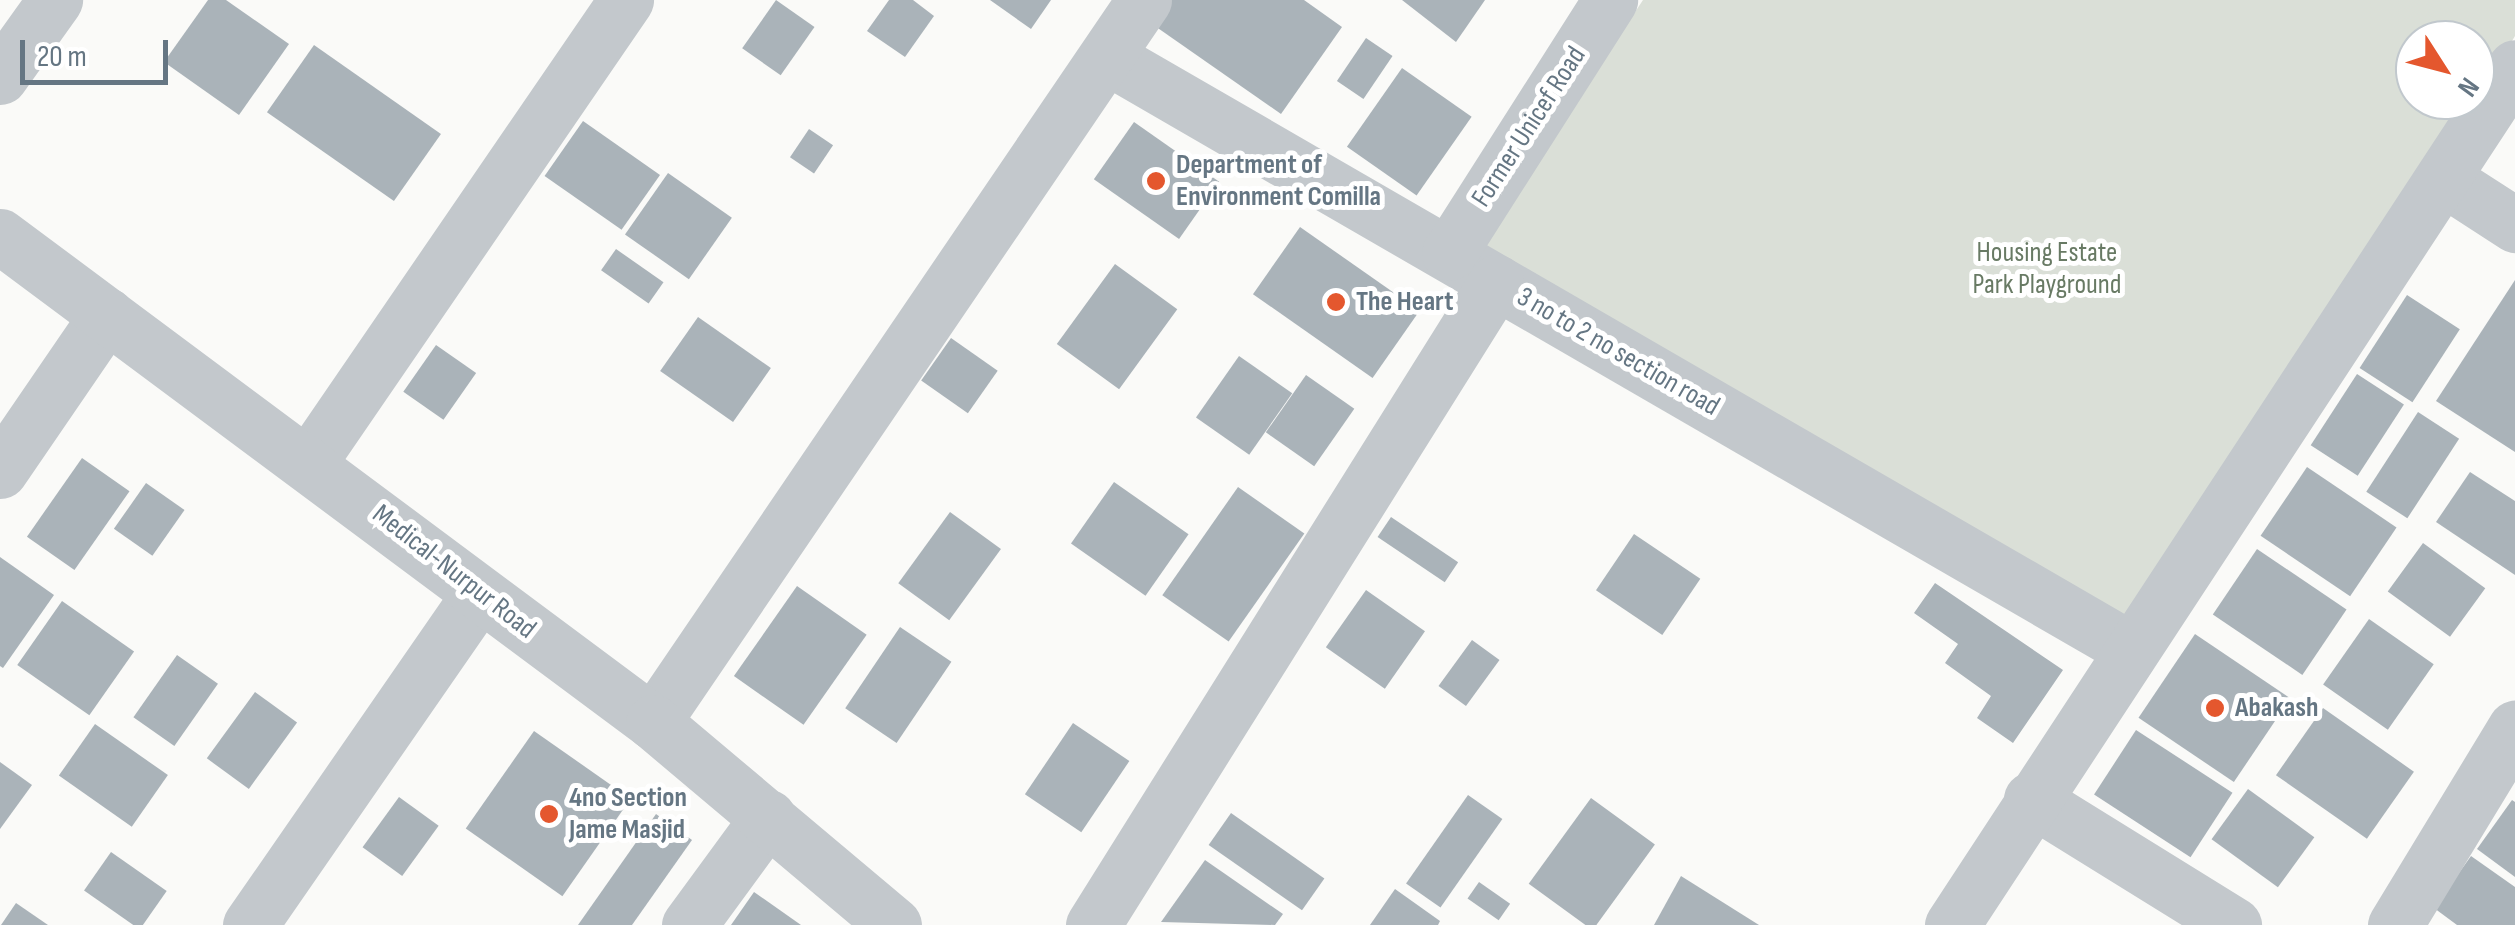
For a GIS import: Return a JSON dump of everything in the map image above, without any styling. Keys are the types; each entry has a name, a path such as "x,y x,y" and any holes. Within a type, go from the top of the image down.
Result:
{"street":[{"path":"0,78 55,0"},
{"path":"310,461 626,0"},
{"path":"654,722 1144,0"},
{"name":"Former Unicef Road","path":"1448,254 1610,0"},
{"name":"3 no to 2 no section road","path":"1107,57 2129,648"},
{"path":"1952,925 2129,648 2515,67"},
{"path":"2444,179 2515,225"},
{"name":"Medical-Nurpur Road","path":"0,236 310,461 479,594 654,722 894,925"},
{"path":"1093,925 1496,282"},
{"path":"0,471 108,316"},
{"path":"250,925 479,594"},
{"path":"2395,925 2515,728"},
{"path":"2031,800 2234,925"},
{"path":"689,925 768,817"}],"green space":[{"name":"Housing Estate Park Playground","path":"1643,0 2515,0 2515,36 2495,69 2495,20 2395,20 2395,120 2465,120 2381,260 2125,629 1480,246"}],"building":[{"path":"208,0 226,0 289,44 239,115 164,62"},
{"path":"776,0 815,27 781,75 742,48"},
{"path":"889,0 913,0 934,16 905,57 867,31"},
{"path":"990,0 1051,0 1031,29"},
{"path":"1154,0 1304,0 1342,27 1281,114 1142,17"},
{"path":"1402,0 1485,0 1456,42"},
{"path":"1366,38 1393,56 1363,99 1337,81"},
{"path":"314,45 441,134 394,201 267,112"},
{"path":"1402,68 1472,117 1417,195 1347,147"},
{"path":"583,121 660,175 622,230 545,176"},
{"name":"Department of Environment Comilla","path":"1134,122 1219,182 1179,239 1094,179"},
{"path":"809,129 833,145 814,173 790,157"},
{"path":"668,173 732,218 689,279 625,234"},
{"name":"The Heart","path":"1300,227 1420,311 1373,378 1253,294"},
{"path":"616,249 664,282 649,304 601,270"},
{"path":"1115,264 1177,309 1119,389 1057,344"},
{"path":"2515,280 2515,452 2436,401"},
{"path":"2407,295 2460,329 2412,402 2360,368"},
{"path":"698,317 771,368 733,422 660,371"},
{"path":"951,338 998,371 968,413 921,381"},
{"path":"436,345 476,373 443,420 403,392"},
{"path":"1239,356 1292,393 1249,455 1196,417"},
{"path":"2357,374 2404,404 2358,476 2311,445"},
{"path":"1306,375 1354,409 1314,466 1266,432"},
{"path":"2418,412 2459,439 2407,518 2366,492"},
{"path":"82,458 130,491 74,570 27,537"},
{"path":"2307,467 2397,527 2350,596 2261,536"},
{"path":"2470,472 2515,501 2515,575 2436,522"},
{"path":"1114,482 1189,534 1146,596 1071,543"},
{"path":"146,483 185,510 152,556 114,529"},
{"path":"1238,487 1304,533 1229,642 1162,595"},
{"path":"950,512 1001,549 949,620 898,583"},
{"path":"1391,517 1458,562 1445,582 1378,537"},
{"path":"1634,534 1700,579 1662,635 1596,590"},
{"path":"2423,543 2485,588 2450,637 2388,592"},
{"path":"2257,549 2347,609 2302,675 2213,614"},
{"path":"0,557 54,595 3,668 0,666"},
{"path":"1935,583 2063,670 2013,743 1977,718 1991,696 1945,663 1958,644 1914,613"},
{"path":"797,586 867,635 804,725 734,676"},
{"path":"1366,590 1425,631 1385,689 1326,647"},
{"path":"62,601 134,651 89,715 17,665"},
{"path":"2369,619 2434,664 2388,730 2323,685"},
{"path":"900,627 951,662 897,743 845,708"},
{"name":"Abakash","path":"2195,634 2290,698 2234,782 2139,718"},
{"path":"1472,640 1500,660 1466,706 1438,686"},
{"path":"177,655 218,684 174,746 133,717"},
{"path":"255,692 297,723 249,789 207,758"},
{"path":"2323,708 2414,772 2367,839 2276,775"},
{"path":"1073,723 1129,761 1081,832 1025,794"},
{"path":"95,724 168,775 132,827 59,776"},
{"path":"2136,730 2232,793 2191,857 2094,795"},
{"name":"4no Section Jame Masjid","path":"534,731 631,799 562,896 466,828"},
{"path":"0,762 32,785 0,829"},
{"path":"2248,789 2314,837 2278,887 2212,839"},
{"path":"1468,795 1502,819 1440,908 1406,883"},
{"path":"399,797 439,826 402,876 363,847"},
{"path":"1591,798 1655,844 1596,925 1585,925 1529,884"},
{"path":"2512,800 2515,802 2515,877 2477,849"},
{"path":"1231,813 1324,878 1302,910 1209,845"},
{"path":"656,814 692,840 632,925 578,925"},
{"path":"111,852 167,891 143,925 133,925 84,891"},
{"path":"2471,856 2515,887 2515,925 2457,925 2434,908"},
{"path":"1205,860 1283,914 1275,925 1161,922"},
{"path":"1681,876 1759,925 1654,925"},
{"path":"1479,882 1510,904 1499,920 1468,898"},
{"path":"1395,889 1440,921 1438,925 1370,925"},
{"path":"754,892 801,925 731,925"},
{"path":"16,903 48,925 1,925"}],"place":[{"name":"Department of Environment Comilla","path":"1156,181"},
{"name":"The Heart","path":"1336,302"},
{"name":"Abakash","path":"2215,708"},
{"name":"4no Section Jame Masjid","path":"549,814"}]}
